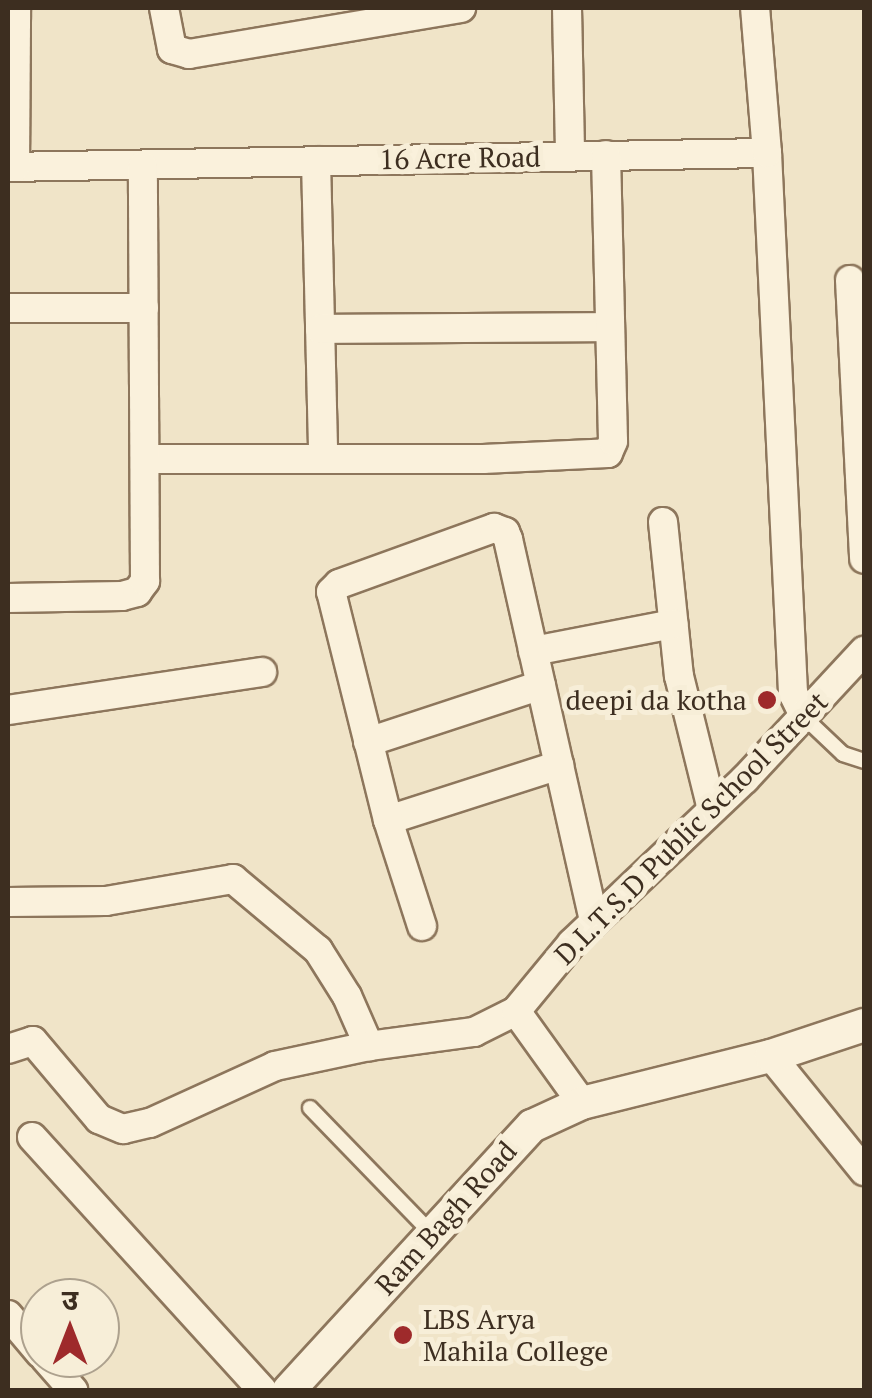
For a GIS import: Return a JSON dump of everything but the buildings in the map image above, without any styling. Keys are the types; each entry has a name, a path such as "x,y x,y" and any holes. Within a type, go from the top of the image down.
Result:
{"street":[{"path":"11,167 16,8"},
{"path":"164,8 172,49 189,54 461,8"},
{"path":"567,8 570,156"},
{"path":"755,8 767,153 793,693 805,718"},
{"name":"16 Acre Road","path":"11,167 767,153"},
{"path":"146,459 324,455 483,459 608,453 613,440 606,155"},
{"path":"316,160 324,455"},
{"path":"8,598 137,592 145,581 148,564 143,166"},
{"path":"850,280 864,559"},
{"path":"8,308 144,308"},
{"path":"320,329 610,326"},
{"path":"662,522 684,710 712,809"},
{"path":"422,926 388,820 332,600 334,587 500,529 508,538 594,920"},
{"path":"533,651 673,624"},
{"name":"D.L.T.S.D Public School Street","path":"516,1011 594,920 805,718 864,650"},
{"path":"8,710 262,672"},
{"path":"368,742 540,685"},
{"path":"388,820 559,765"},
{"path":"8,902 106,901 233,880 318,950 341,984 369,1046"},
{"path":"8,1050 33,1041 98,1119 123,1129 139,1128 276,1066 369,1046 474,1032 516,1011 582,1104"},
{"name":"Ram Bagh Road","path":"289,1390 532,1126 582,1104 772,1056 864,1026"},
{"path":"772,1056 864,1171"},
{"path":"32,1137 262,1390"}],"lane":[{"path":"805,718 843,754 864,761"},
{"path":"310,1108 431,1233"}],"place":[{"name":"deepi da kotha","path":"767,700"},
{"name":"LBS Arya Mahila College","path":"403,1335"}]}
